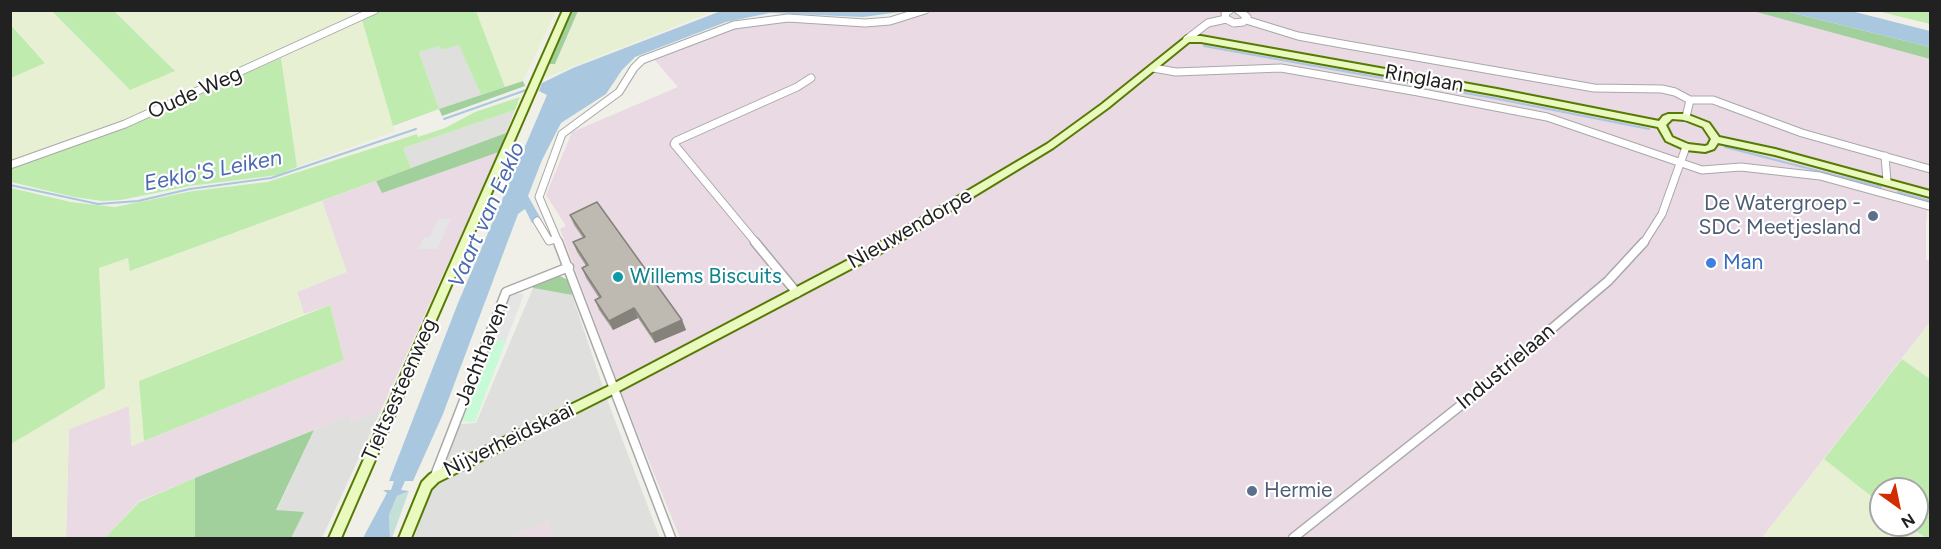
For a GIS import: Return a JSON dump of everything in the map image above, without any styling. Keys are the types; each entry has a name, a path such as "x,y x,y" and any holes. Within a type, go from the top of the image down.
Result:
{"main road":[{"name":"Tieltsesteenweg","path":"335,538 567,10"},
{"name":"Nieuwendorpe","path":"613,389 875,251 1050,146 1153,68 1187,39"},
{"name":"Ringlaan","path":"1187,39 1202,39 1486,90 1660,125 1671,116 1686,117"},
{"path":"1686,117 1706,125 1716,140 1887,181 1930,194"},
{"path":"1660,125 1669,139 1686,147 1705,149 1711,147 1716,140"},
{"name":"Nijverheidskaai","path":"405,538 426,486 434,478 613,389"}],"street":[{"name":"Oude Weg","path":"10,165 125,124 375,10"},
{"path":"671,538 539,197 562,134 619,92 634,68 642,60 734,25 788,18 865,23 890,21 925,10"},
{"path":"1226,19 1225,13 1230,10"},
{"path":"1238,10 1245,14 1246,20"},
{"path":"1187,39 1208,23 1226,19 1234,23 1246,20 1298,36 1594,88 1662,89 1690,100 1713,100 1775,124 1930,169"},
{"name":"Ringlaan","path":"1153,68 1183,72 1269,67 1321,75 1547,117 1601,134 1681,164"},
{"path":"797,293 674,144 676,141 797,87 811,78"},
{"path":"1686,117 1690,100"},
{"name":"Industrielaan","path":"1293,538 1470,398 1608,281 1647,238 1662,214 1686,147"},
{"path":"1885,156 1887,181"},
{"path":"1681,164 1702,170 1741,167 1820,176 1929,206"},
{"path":"537,221 549,241 556,238"},
{"name":"Jachthaven","path":"434,478 506,292 568,267"}],"shaded area":[{"path":"930,10 1753,10 1930,59 1930,189 1926,223 1926,260 1930,261 1930,322 1762,538 680,538 625,402 560,229 566,226 546,195 572,132 678,87 653,58 731,28 775,21 894,22 915,17"},
{"path":"721,11 908,11 863,17 770,13 726,22 635,57 622,70 606,94 561,123 542,160 528,196 541,219 532,223 525,209 518,214 443,414 413,481 405,481 401,490 409,491 397,496 389,515 390,538 363,538 387,493 383,490 391,490 394,481 389,481 458,303 547,95 539,91 542,83 573,68"},
{"path":"1785,11 1851,11 1930,31 1930,47"},
{"path":"459,44 481,95 439,109 419,52 439,46 441,50"},
{"path":"515,110 506,133 411,168 403,148"},
{"path":"499,152 382,408 352,422 350,415 139,501 105,538 66,538 69,429 129,406 132,446 344,360 330,305 304,314 297,292 346,272 322,201 376,181 382,192"},
{"path":"438,219 451,219 437,249 418,249 424,237 430,237"},
{"path":"533,288 572,295 608,402 660,538 553,538 548,521 509,538 414,538 432,486 460,424 476,423"},
{"path":"505,294 524,294 506,341 487,340"},
{"path":"382,408 322,538 291,538 303,513 276,511 314,430 350,414 352,422"},
{"path":"409,491 392,538 390,538 389,515 397,496"},
{"path":"548,521 553,538 509,538"}],"green space":[{"path":"345,10 351,16 194,90 101,130 11,163 10,78 45,62 11,24 11,11 52,11 130,90 174,70 114,11"},
{"path":"52,11 114,11 175,71 130,90"},
{"path":"382,11 476,11 505,87 481,95 459,45 441,50 439,46 419,52 439,109 393,126 362,20"},
{"path":"476,11 556,11 523,81 505,87"},
{"path":"572,11 578,11 555,64 549,64"},
{"path":"578,11 714,11 542,79 549,64 555,64"},
{"path":"1753,11 1785,11 1930,47 1930,59"},
{"path":"1877,11 1930,11 1930,24"},
{"path":"362,20 395,131 297,167 281,58"},
{"path":"10,24 45,63 11,78 10,78"},
{"path":"281,58 297,167 278,175 190,186 121,200 102,201 74,197 11,182 10,168 103,136"},
{"path":"523,81 525,86 442,116 439,109"},
{"path":"520,97 515,110 403,148 411,168 130,271 128,258 99,268 105,388 11,444 11,188 71,202 115,207 193,191 267,182 417,134 418,137 445,128 475,112"},
{"path":"506,133 499,152 382,193 376,181"},
{"path":"322,201 347,272 297,292 304,314 139,381 144,441 131,446 129,406 69,429 66,538 11,538 10,444 105,388 99,268 128,258 131,271"},
{"path":"558,275 568,280 572,295 533,288 533,284"},
{"path":"330,305 344,360 144,441 139,381"},
{"path":"1930,322 1930,379 1902,359"},
{"path":"487,340 506,341 475,422 454,421"},
{"path":"1902,359 1930,379 1930,538 1925,537 1929,537 1929,477 1869,477 1869,495 1824,459"},
{"path":"314,430 276,510 304,512 291,538 195,538 195,478"},
{"path":"1824,459 1869,495 1869,537 1926,538 1762,538"},
{"path":"195,478 195,538 105,538 139,502"}],"building":[{"name":"Willems Biscuits","path":"597,202 682,320 651,334 634,308 609,321 595,300 601,297 582,268 588,265 573,242 585,237 570,215"}],"waterway":[{"path":"1204,46 1493,98 1649,129"},
{"name":"Eeklo'S Leiken","path":"444,119 529,89"},
{"name":"Eeklo'S Leiken","path":"10,185 98,204 138,201 190,189 271,178 416,129"},
{"path":"1725,147 1881,187"},
{"path":"1898,192 1930,201"}],"place":[{"name":"De Watergroep - SDC Meetjesland","path":"1873,216"},
{"name":"Man","path":"1711,263"},
{"name":"Willems Biscuits","path":"618,277"},
{"name":"Hermie","path":"1252,491"}],"water label":[{"name":"Vaart van Eeklo","path":"487,215"}]}
